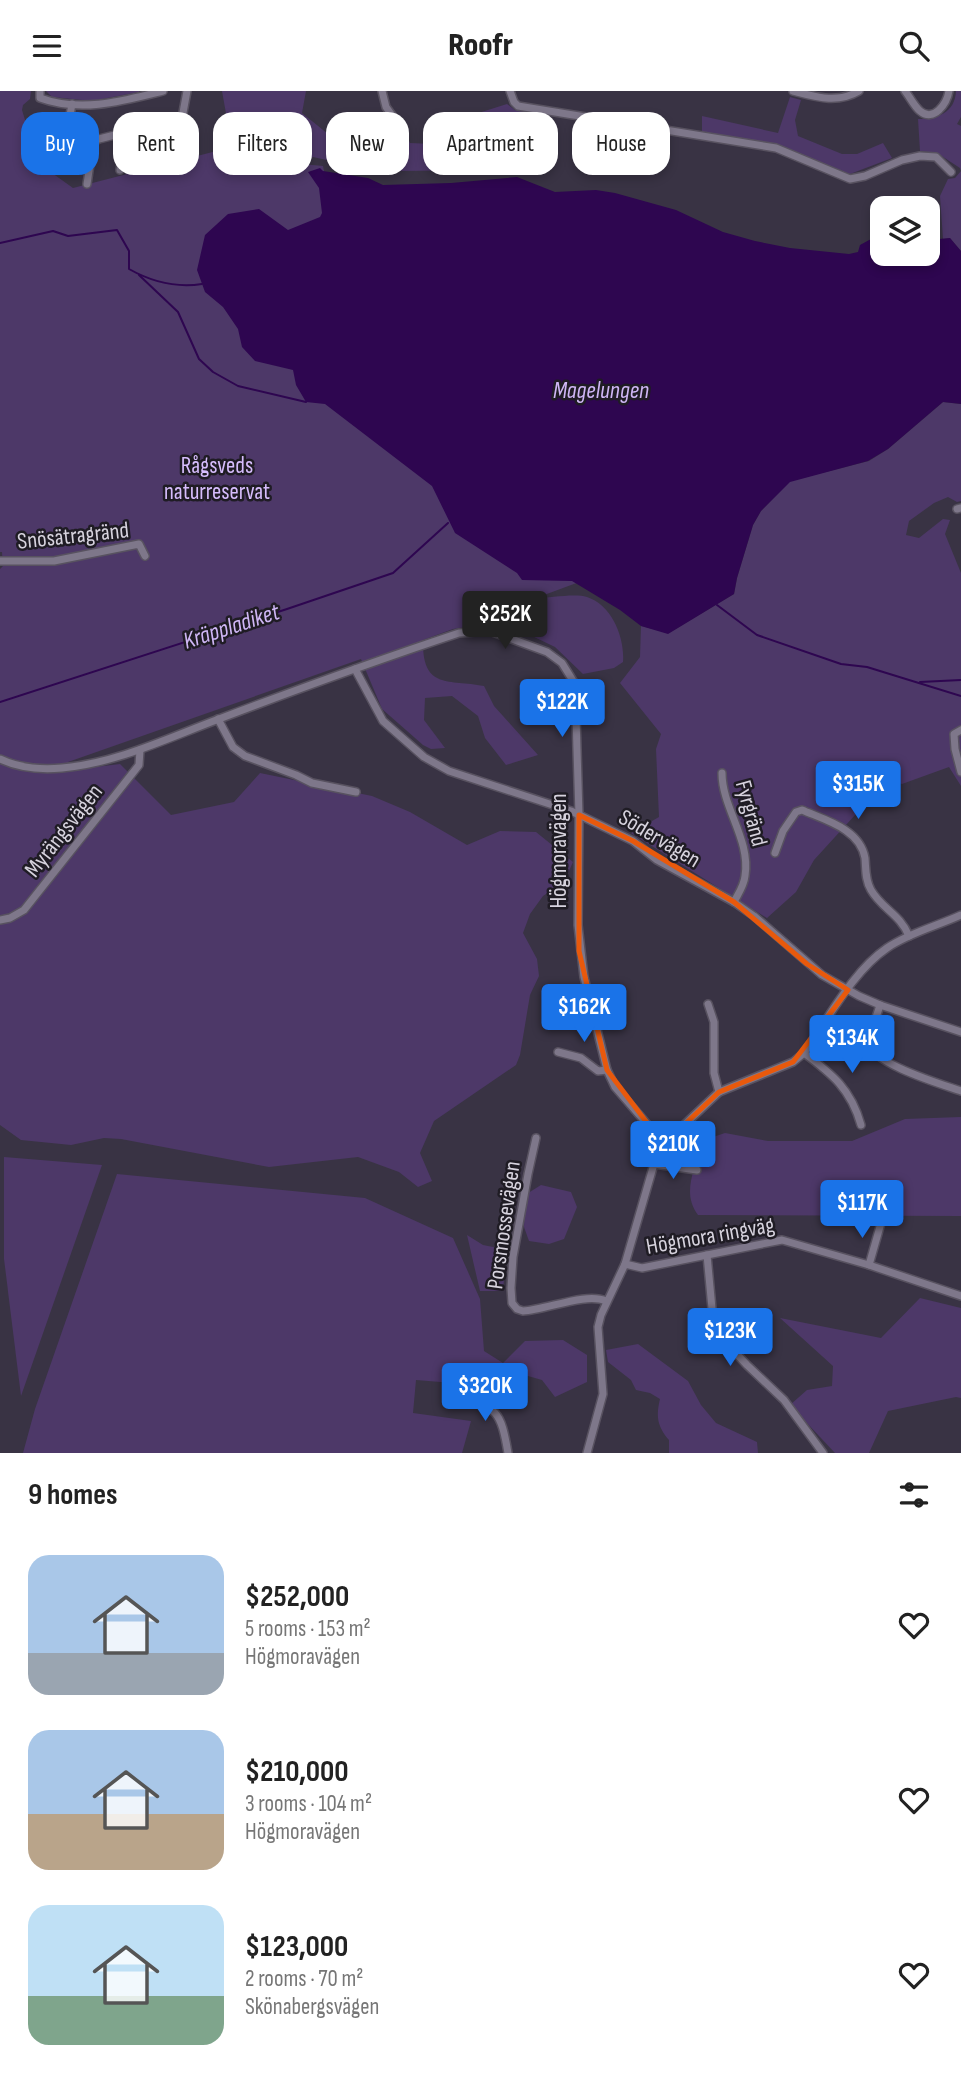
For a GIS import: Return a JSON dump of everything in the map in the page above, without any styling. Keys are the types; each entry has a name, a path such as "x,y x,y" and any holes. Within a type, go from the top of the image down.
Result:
{"street":[{"path":"40,91 40,98 72,104 104,105 163,91"},
{"path":"183,112 187,91"},
{"path":"382,91 390,112"},
{"path":"510,91 518,106 776,148 850,179 866,176 902,160 920,156 936,157 951,172"},
{"path":"793,91 832,99 848,97 859,91"},
{"path":"905,91 925,114 942,109 949,91"},
{"path":"71,112 72,104"},
{"path":"87,184 88,175"},
{"name":"Snösätragränd","path":"0,561 54,561 139,544 145,556"},
{"name":"Högmoravägen","path":"0,759 17,767 61,768 97,762 140,750 355,669 474,630 490,631 556,657 575,684 579,950 607,1070 619,1093 666,1142"},
{"name":"Södervägen","path":"355,669 383,720 424,757 449,771 579,815 634,841 657,860 734,902 760,921 807,964 848,990 880,1005 961,1032"},
{"path":"218,719 230,743 245,756 312,783 356,792"},
{"path":"961,730 954,734 961,772"},
{"name":"Myrängsvägen","path":"0,920 24,910 139,765 140,750"},
{"name":"Fyrgränd","path":"722,773 722,786 746,861 746,876 734,902"},
{"name":"Fyrgränd","path":"775,853 779,838 796,812 802,810 846,830 862,847 867,880 872,893 900,919 909,936"},
{"path":"587,1453 603,1394 598,1327 606,1300 625,1264 654,1164 666,1142 719,1092 780,1068 804,1053 864,968 879,954 909,936 961,915"},
{"path":"708,1004 714,1022 714,1073 719,1092"},
{"path":"880,1005 870,1043 873,1051 911,1075 961,1091"},
{"path":"558,1052 581,1058 598,1071 607,1070"},
{"path":"804,1053 838,1081 854,1103 861,1125"},
{"name":"Porsmossevägen","path":"537,1138 513,1257 512,1303 523,1311 584,1299 606,1300"},
{"path":"654,1164 697,1170"},
{"path":"869,1265 881,1223"},
{"name":"Högmora ringväg","path":"625,1264 642,1268 782,1240 869,1265 961,1296"},
{"path":"707,1255 714,1330 784,1400 823,1453"},
{"path":"456,1401 481,1403 493,1409 498,1416 508,1453"}],"highlighted area":[{"path":"579,815 633,841 734,902 807,964 848,990 793,1062 719,1092 666,1142 654,1132 607,1070 579,951"}],"green space":[{"name":"Rågsveds naturreservat","path":"0,91 31,91 30,99 23,105 21,112 21,175 55,175 73,188 123,175 199,175 199,156 213,152 213,175 312,175 312,165 323,166 351,307 590,578 536,598 576,595 596,601 615,623 622,643 623,662 614,668 583,674 555,647 495,623 453,629 423,640 424,656 432,675 449,682 484,686 494,706 538,755 506,765 485,738 478,716 452,696 425,698 424,720 445,748 431,749 423,745 382,709 361,659 68,762 71,770 120,764 171,815 234,802 260,773 372,796 410,812 467,845 500,831 536,832 573,862 564,882 543,896 530,914 523,933 537,959 539,976 530,995 516,1065 434,1121 420,1153 432,1181 418,1187 399,1172 358,1157 269,1167 121,1139 104,1138 71,1145 21,1140 0,1125 0,569 3,566 0,552"},
{"path":"46,91 139,92 92,101 52,97"},
{"path":"222,91 306,91 302,112 226,112"},
{"path":"956,91 961,91 961,117 957,124 961,126 961,171 937,153 920,151 918,119 932,118 949,110"},
{"path":"790,97 801,100 795,120 798,136 842,154 857,154 883,143 892,158 850,174 776,145 702,132 702,116 778,133"},
{"path":"507,104 515,110 527,112 482,112"},
{"path":"312,121 326,132 326,160 313,157"},
{"path":"409,141 423,144 423,171 409,171"},
{"path":"961,171 961,251 950,238 943,239 940,196 948,179 955,178"},
{"path":"943,402 961,404 961,501 957,502 948,497 934,503 909,521 906,535 919,538 943,519 950,520 945,534 961,573 961,786 949,767 902,784 887,780 814,860 796,892 767,918 631,833 659,817 656,749 661,734 620,683 640,657 641,626 669,633 734,594 753,525 761,511 790,481 869,461 888,449"},
{"path":"961,1117 961,1216 698,1215 693,1206 690,1190 699,1145 704,1140 725,1133 768,1141 852,1141 905,1119"},
{"path":"4,1157 102,1165 21,1396 4,1259"},
{"path":"117,1174 365,1198 453,1238 480,1299 484,1351 503,1363 525,1341 563,1340 587,1355 587,1382 555,1397 542,1380 514,1372 502,1387 416,1380 413,1413 471,1421 462,1453 23,1453 35,1409"},
{"path":"541,1185 571,1192 577,1207 564,1239 549,1244 529,1241 524,1227 525,1195"},
{"path":"467,1235 483,1245 503,1249 506,1255 503,1291 480,1291"},
{"path":"920,1298 961,1308 961,1398 888,1411 869,1453 835,1453 790,1405 807,1390 832,1386 833,1366 780,1318 881,1338"},
{"path":"638,1344 688,1381 701,1405 716,1423 757,1442 758,1453 669,1453 669,1440 658,1421 660,1399 650,1393 636,1390 631,1380 608,1362 606,1350"}],"water":[{"name":"Magelungen","path":"320,168 326,171 326,175 368,178 383,185 517,177 555,192 596,190 615,193 676,210 723,232 790,248 849,254 858,252 860,245 870,240 870,266 940,266 940,239 950,238 961,251 961,404 943,402 888,449 868,461 790,482 761,511 753,525 734,594 668,634 641,626 572,581 522,580 517,573 455,533 432,486 325,404 306,402 296,385 293,370 255,361 242,347 238,329 223,307 205,292 197,270 205,235 228,214 259,209 288,230 320,217 322,213 319,188 310,175 312,171"}],"waterway":[{"path":"0,243 53,231 68,236 117,230 129,251 129,269 164,283 202,284"},
{"path":"139,275 178,312 199,359 213,372 238,386 306,402"},
{"name":"Kräppladiket","path":"0,702 393,573 448,523"},
{"path":"717,605 757,635 841,664 867,667 961,696"},
{"path":"920,682 961,680"}]}
